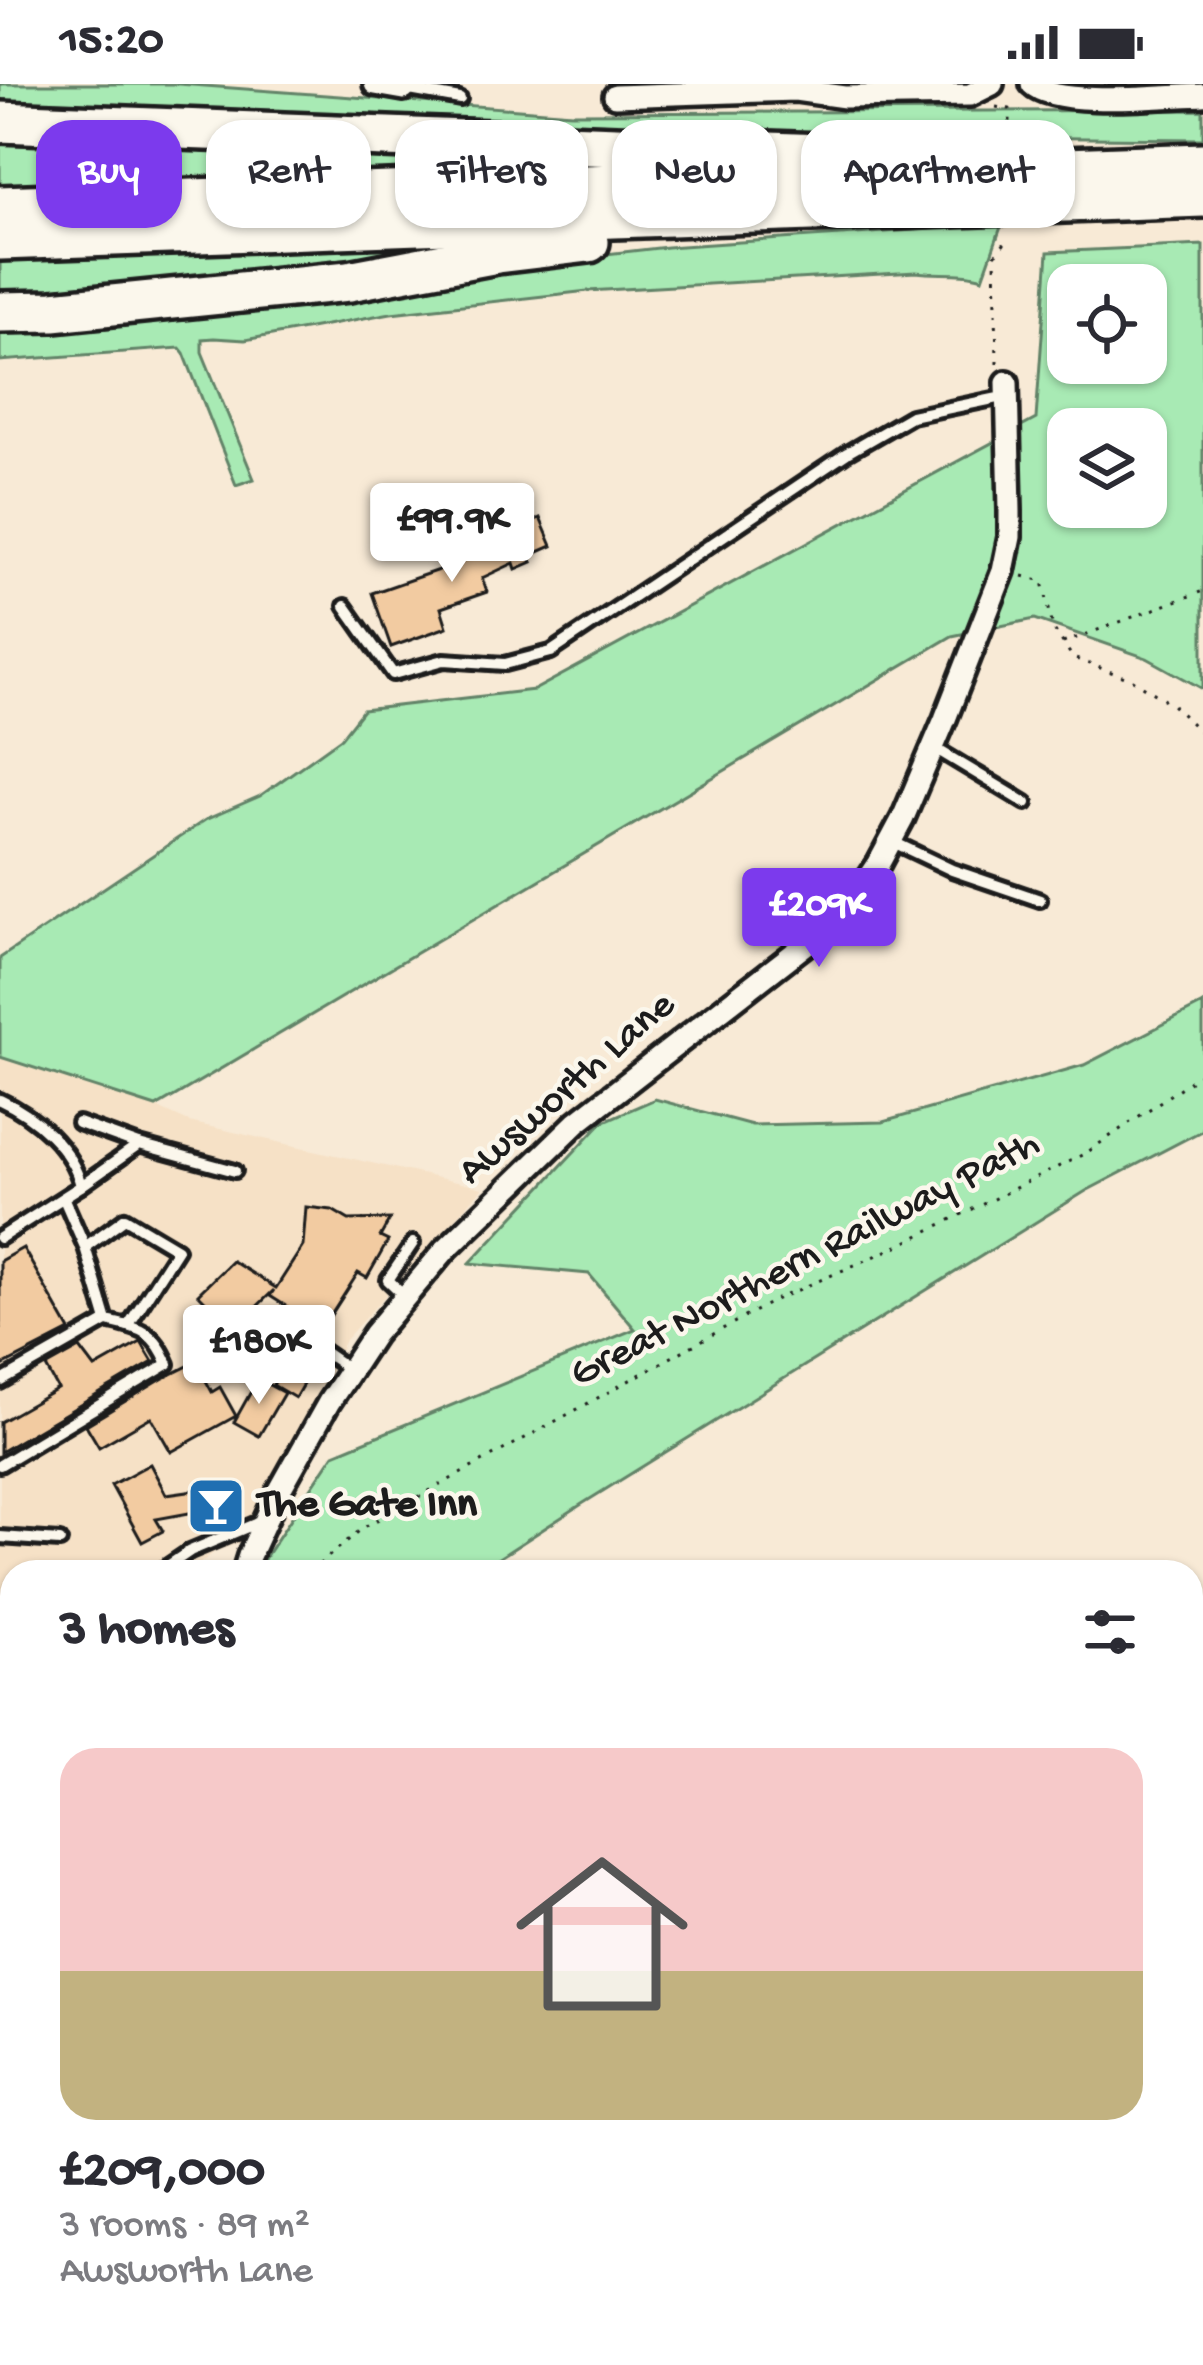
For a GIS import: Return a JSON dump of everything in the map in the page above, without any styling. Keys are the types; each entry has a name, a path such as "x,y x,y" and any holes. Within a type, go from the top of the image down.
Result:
{"highway":[{"path":"0,122 801,153"},
{"path":"1075,168 1203,163"},
{"path":"182,216 801,183"},
{"path":"1075,202 1203,197"},
{"path":"0,206 36,208"},
{"path":"182,217 801,210"},
{"path":"0,312 52,311 349,281 497,254 722,231 801,217"},
{"path":"0,240 87,228"}],"street":[{"path":"375,84 404,89"},
{"path":"1032,84 1037,91 1066,98 1203,95"},
{"path":"615,96 648,90 795,91 844,98 1001,90"},
{"name":"Awsworth Lane","path":"249,1560 329,1402 374,1334 446,1250 577,1122 819,934 861,890 891,841 1004,571 1010,537 1007,389"}],"lane":[{"path":"404,89 460,99"},
{"path":"345,606 393,674 444,660 505,664 551,652 847,453 911,416 1007,389"},
{"path":"933,747 1026,803"},
{"path":"891,841 952,870 1040,900"},
{"path":"0,1100 16,1107 54,1139 77,1168 81,1186"},
{"path":"78,1123 235,1171"},
{"path":"0,1238 139,1145"},
{"path":"64,1199 85,1247 107,1321"},
{"path":"85,1247 125,1218 177,1249 128,1326"},
{"path":"406,1297 388,1280 413,1243"},
{"path":"0,1382 107,1321 144,1329 161,1347 168,1364 0,1465"},
{"path":"282,1323 350,1370"},
{"path":"177,1560 266,1520"},
{"path":"0,1538 60,1541"}],"path":[{"path":"1001,90 1010,109"},
{"path":"1007,389 1000,382 995,353 994,255 1010,237"},
{"path":"1004,571 1043,581 1053,628 1073,658 1133,680 1173,705 1203,735"},
{"path":"1061,644 1203,591"},
{"name":"Great Northern Railway Path","path":"324,1560 364,1527 775,1300 898,1246 1086,1153 1203,1072"}],"shaded area":[{"path":"0,1057 189,1122 483,1188 345,1340 244,1541 204,1560 0,1560"}],"green space":[{"path":"0,84 178,84 572,113 1203,110 1203,139 1075,138 1075,120 801,120 800,139 777,138 777,120 612,120 612,132 588,132 588,120 395,120 395,125 371,124 371,120 0,111"},
{"path":"0,135 36,137 36,187 0,188"},
{"path":"182,143 206,144 206,181 182,181"},
{"path":"371,151 395,153 395,174 371,175"},
{"path":"1001,228 983,278 916,272 588,291 391,313 245,340 202,339 202,352 254,479 236,485 180,348 0,361 0,324 667,247"},
{"path":"445,237 447,251 342,268 0,298 0,258"},
{"path":"1203,245 1203,689 1147,658 1035,619 952,636 156,1107 0,1057 0,958 205,820 260,796 341,738 363,710 534,690 1036,419 1047,266 1047,384 1167,384 1167,264 1047,264 1048,252"},
{"path":"1203,1004 1203,1130 1086,1191 496,1560 264,1560 334,1454 635,1329 589,1274 470,1263 602,1122 655,1099 752,1125 883,1122 1084,1065"}],"building":[{"path":"540,518 552,546 529,556 532,562 516,569 514,563 482,578 487,592 441,608 447,627 391,647 372,593 475,556 504,543 501,536"},
{"path":"306,1207 332,1210 349,1220 390,1219 380,1237 388,1241 367,1278 358,1273 322,1329 270,1296 274,1290 233,1330 198,1294 232,1261 276,1288 303,1246"},
{"path":"23,1248 70,1331 0,1367 0,1261"},
{"path":"141,1342 153,1362 0,1452 0,1422 58,1389 46,1367 80,1348 95,1368"},
{"path":"288,1358 311,1370 295,1398 273,1385"},
{"path":"196,1362 212,1392 220,1387 236,1416 171,1452 151,1417 99,1447 86,1425"},
{"path":"258,1379 284,1393 259,1436 234,1422"},
{"path":"150,1464 166,1494 231,1485 235,1522 202,1526 200,1511 156,1519 163,1531 142,1542 111,1485"}],"place":[{"name":"The Gate Inn","path":"216,1506"}]}
